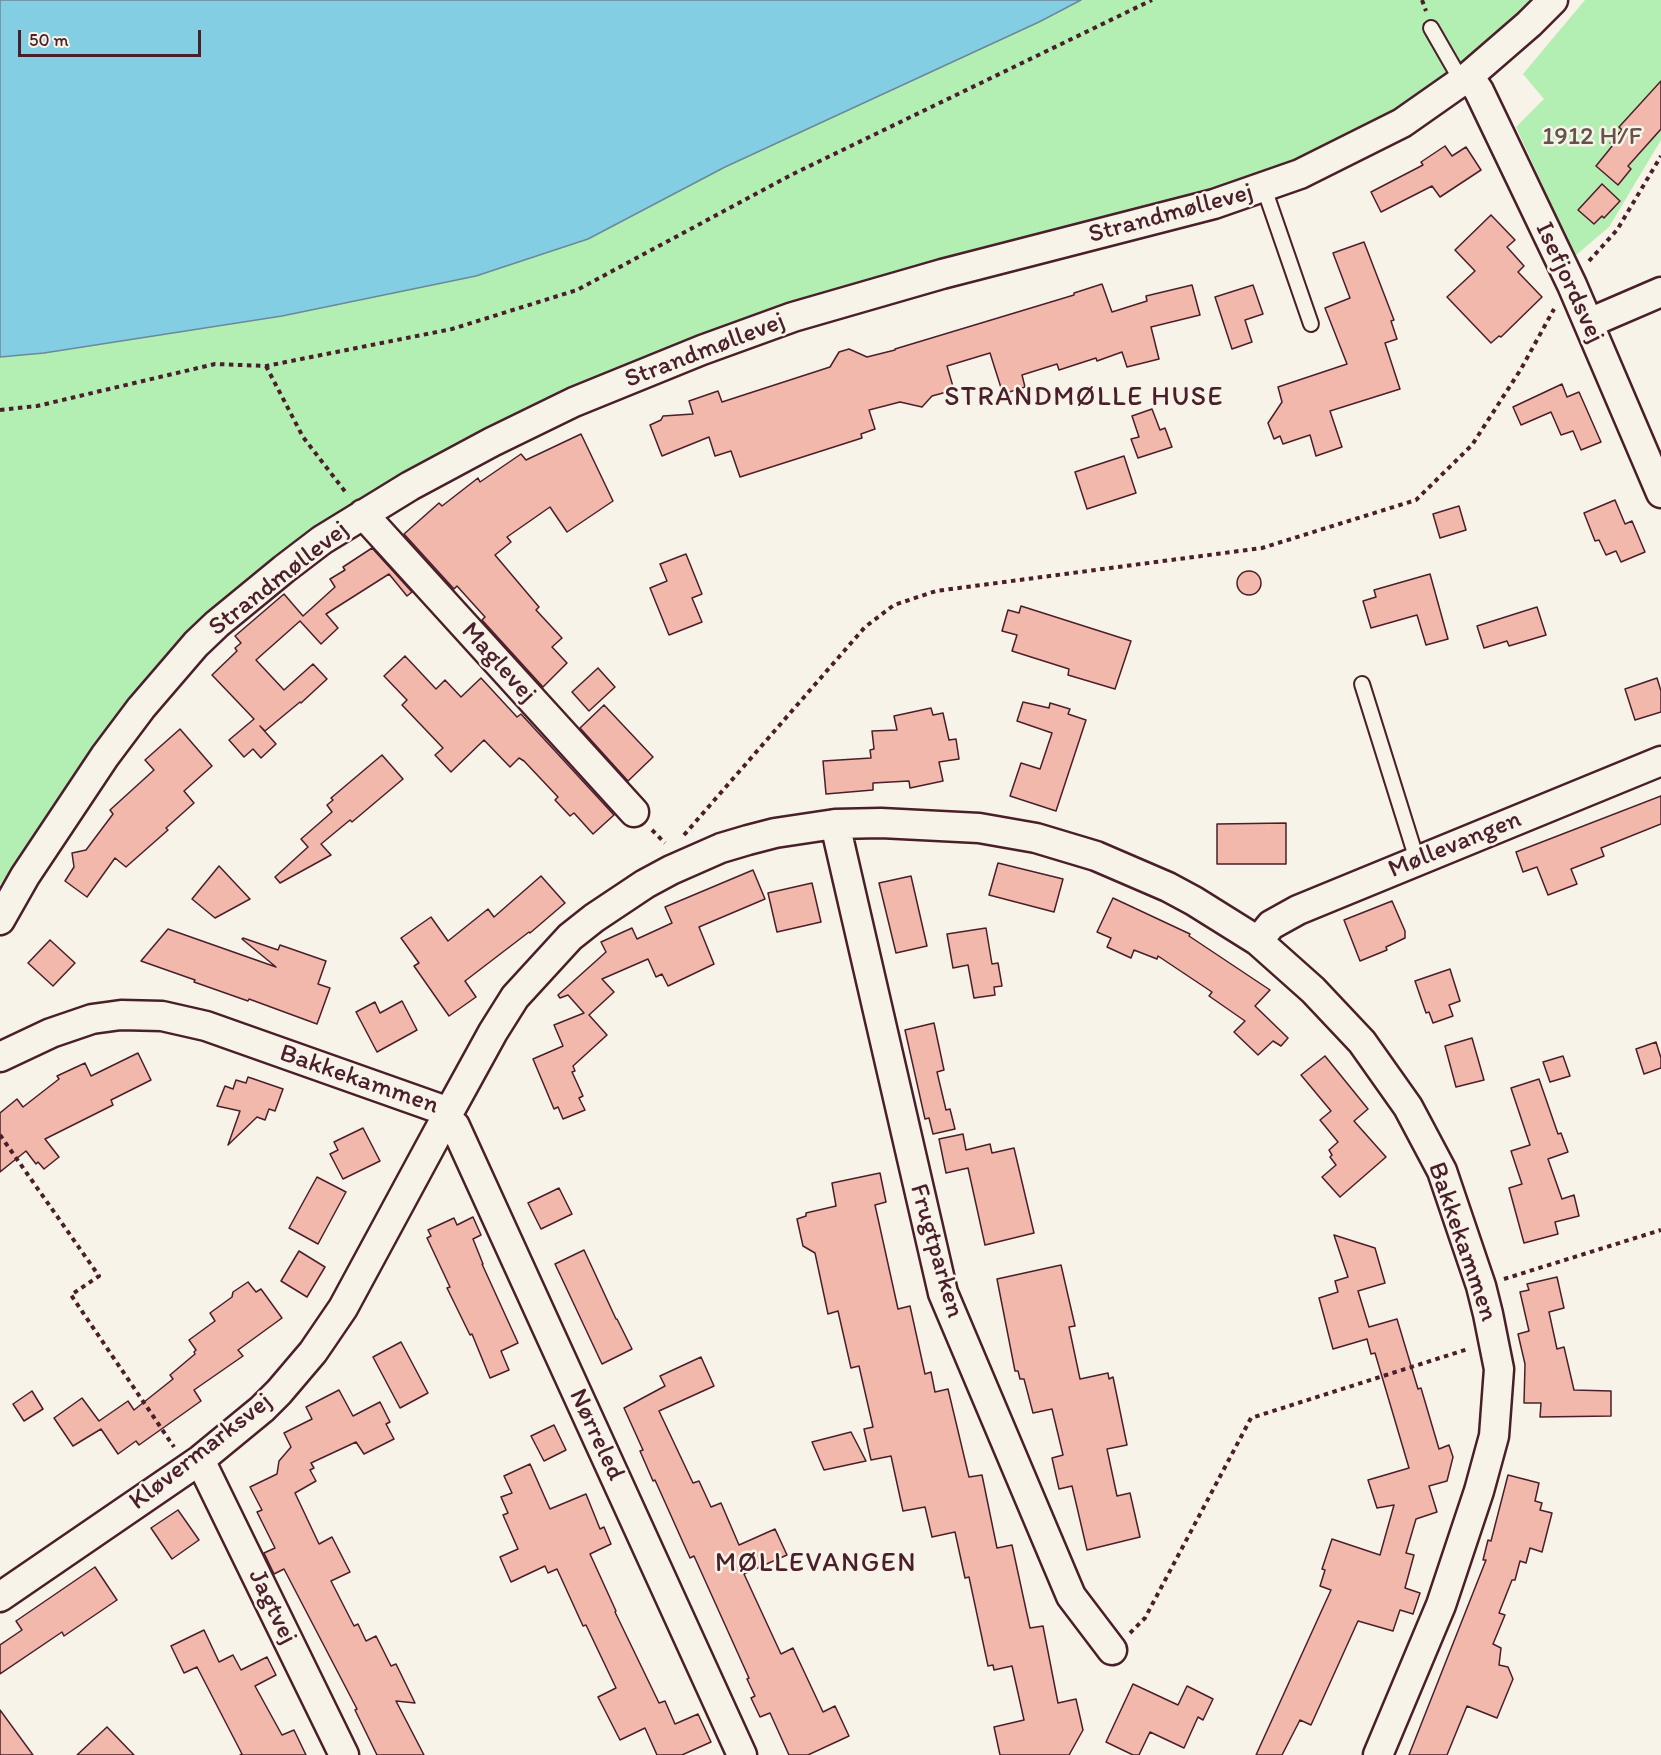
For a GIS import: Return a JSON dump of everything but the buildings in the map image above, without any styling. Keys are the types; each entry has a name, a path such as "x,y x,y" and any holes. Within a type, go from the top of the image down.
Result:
{"street":[{"name":"Strandmøllevej","path":"0,920 25,876 81,792 167,675 210,631 322,540 433,472 582,399 702,350 793,317 879,291 1214,204 1264,188 1332,159 1402,123 1465,79 1529,24 1553,0"},
{"name":"Isefjordsvej","path":"1465,79 1479,91 1589,323 1661,493"},
{"path":"1589,323 1661,292"},
{"name":"Maglevej","path":"363,514 634,812"},
{"name":"Møllevangen","path":"1258,941 1271,925 1286,916 1661,761"},
{"name":"Bakkekammen","path":"0,1057 51,1033 92,1019 124,1014 162,1016 206,1026 447,1116 493,1032 516,997 570,937 645,884 721,848 775,832 835,824 936,825 978,828 1041,839 1096,856 1141,874 1194,901 1258,941 1313,990 1362,1042 1400,1095 1442,1171 1481,1286 1495,1341 1499,1381 1494,1436 1479,1491 1441,1605 1378,1755"},
{"name":"Frugtparken","path":"835,824 943,1293 1071,1596 1112,1650"},
{"name":"Kløvermarksvej","path":"0,1597 194,1464 262,1409 279,1392 330,1329 447,1116"},
{"name":"Nørreled","path":"447,1116 455,1126 741,1755"},
{"name":"Jagtvej","path":"194,1464 344,1755"}],"lane":[{"path":"1431,28 1465,79"},
{"path":"1264,188 1311,324"},
{"path":"1362,684 1418,860"}],"path":[{"path":"0,410 38,406 216,364 266,366 452,329 577,290 791,176 1152,0"},
{"path":"1587,263 1617,230 1661,156"},
{"path":"671,870 674,846 865,627 894,605 936,591 1262,548 1416,500 1472,445 1521,369 1548,317"},
{"path":"266,366 303,437 363,514"},
{"path":"0,1135 99,1276 71,1295 194,1464"},
{"path":"1481,1286 1661,1230"},
{"path":"1112,1650 1145,1618 1251,1418 1495,1341"}],"green space":[{"path":"1081,0 1536,0 1507,32 1441,80 1376,123 1305,158 1230,188 1023,242 413,469 97,746 0,885 0,357 44,353 282,316 476,276 588,239 725,167 1039,22"},
{"name":"1912 H/F","path":"1585,0 1661,0 1661,140 1609,227 1575,256 1516,127 1544,99 1523,74"}],"water":[{"path":"0,0 1081,0 1039,22 725,167 588,239 476,276 282,316 44,353 0,357"}],"district":[{"name":"STRANDMØLLE HUSE","path":"1084,398"},
{"name":"MØLLEVANGEN","path":"816,1564"}]}
